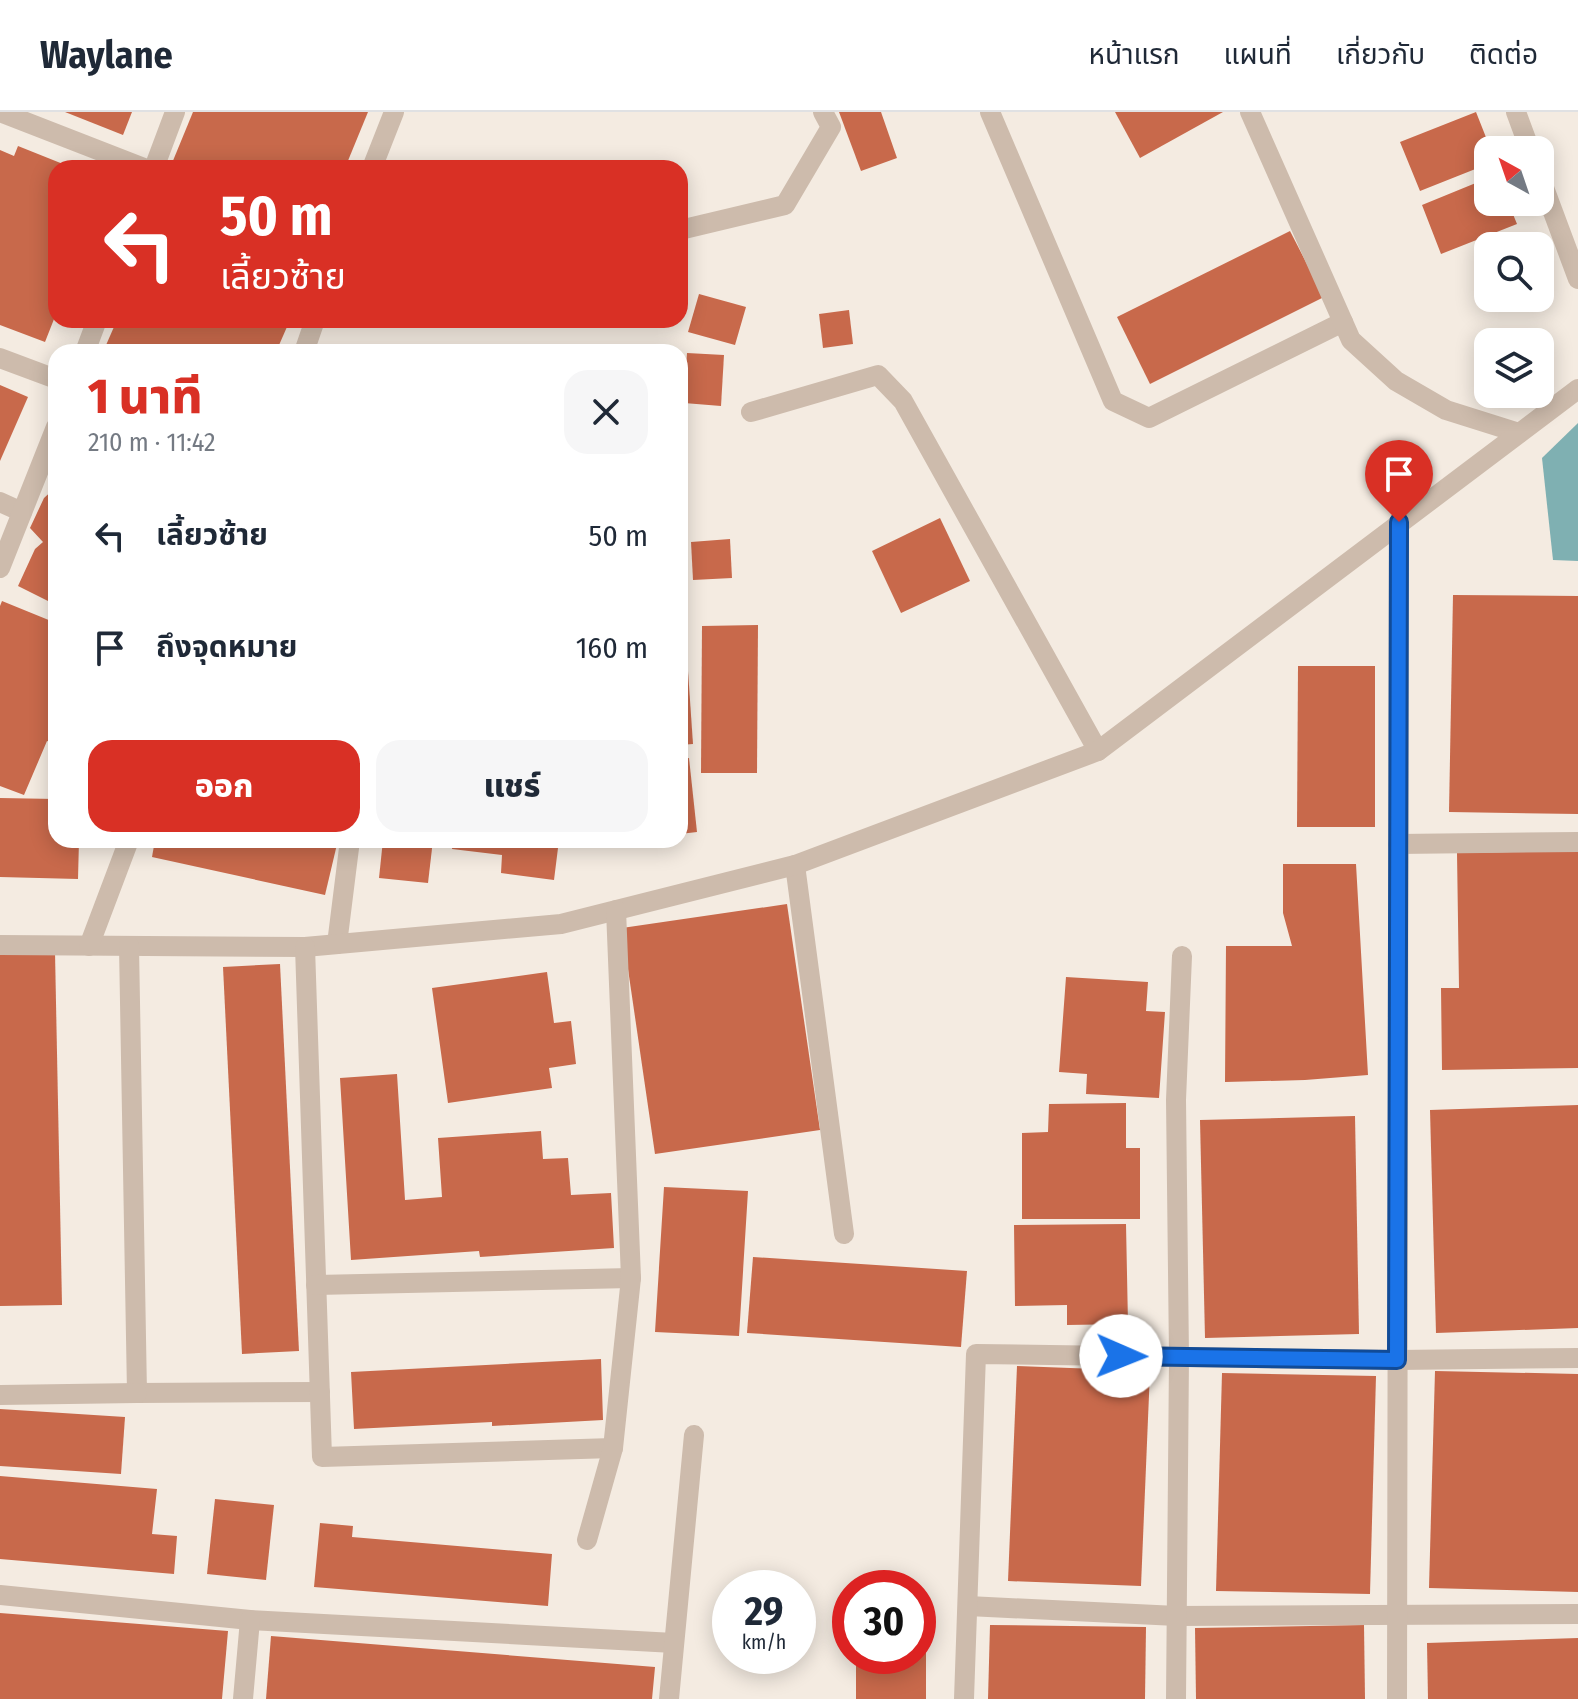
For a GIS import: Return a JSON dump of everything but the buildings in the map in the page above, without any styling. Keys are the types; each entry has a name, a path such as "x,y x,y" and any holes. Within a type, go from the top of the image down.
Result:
{"street":[{"path":"0,112 123,160"},
{"path":"157,160 175,112"},
{"path":"375,160 394,112"},
{"path":"688,228 785,205 831,127 823,112"},
{"path":"990,112 1113,401 1149,418 1343,322"},
{"path":"1250,112 1351,340 1396,381 1446,410 1519,433"},
{"path":"1516,112 1525,136"},
{"path":"1554,215 1578,279"},
{"path":"0,358 48,376"},
{"path":"751,412 878,375 903,401 1098,751"},
{"path":"0,945 305,947 561,924 795,865 1098,751 1578,389"},
{"path":"0,568 48,447"},
{"path":"0,502 22,512"},
{"path":"1397,1699 1399,522"},
{"path":"1398,844 1578,842"},
{"path":"89,946 126,848"},
{"path":"337,944 349,848"},
{"path":"795,865 844,1234"},
{"path":"587,1540 613,1448 631,1278 616,910"},
{"path":"129,946 137,1393"},
{"path":"305,947 322,1457 613,1448"},
{"path":"1176,1699 1179,1357 1176,1100 1182,956"},
{"path":"316,1285 631,1278"},
{"path":"964,1699 976,1354 1397,1360 1578,1358"},
{"path":"0,1395 320,1392"},
{"path":"669,1699 694,1435"},
{"path":"0,1595 250,1620 674,1643"},
{"path":"968,1606 1177,1616 1578,1614"},
{"path":"243,1699 250,1620"}],"water":[{"path":"1578,423 1578,561 1553,560 1542,458"}],"route":[{"path":"1121,1356 1397,1360 1399,522"}]}
